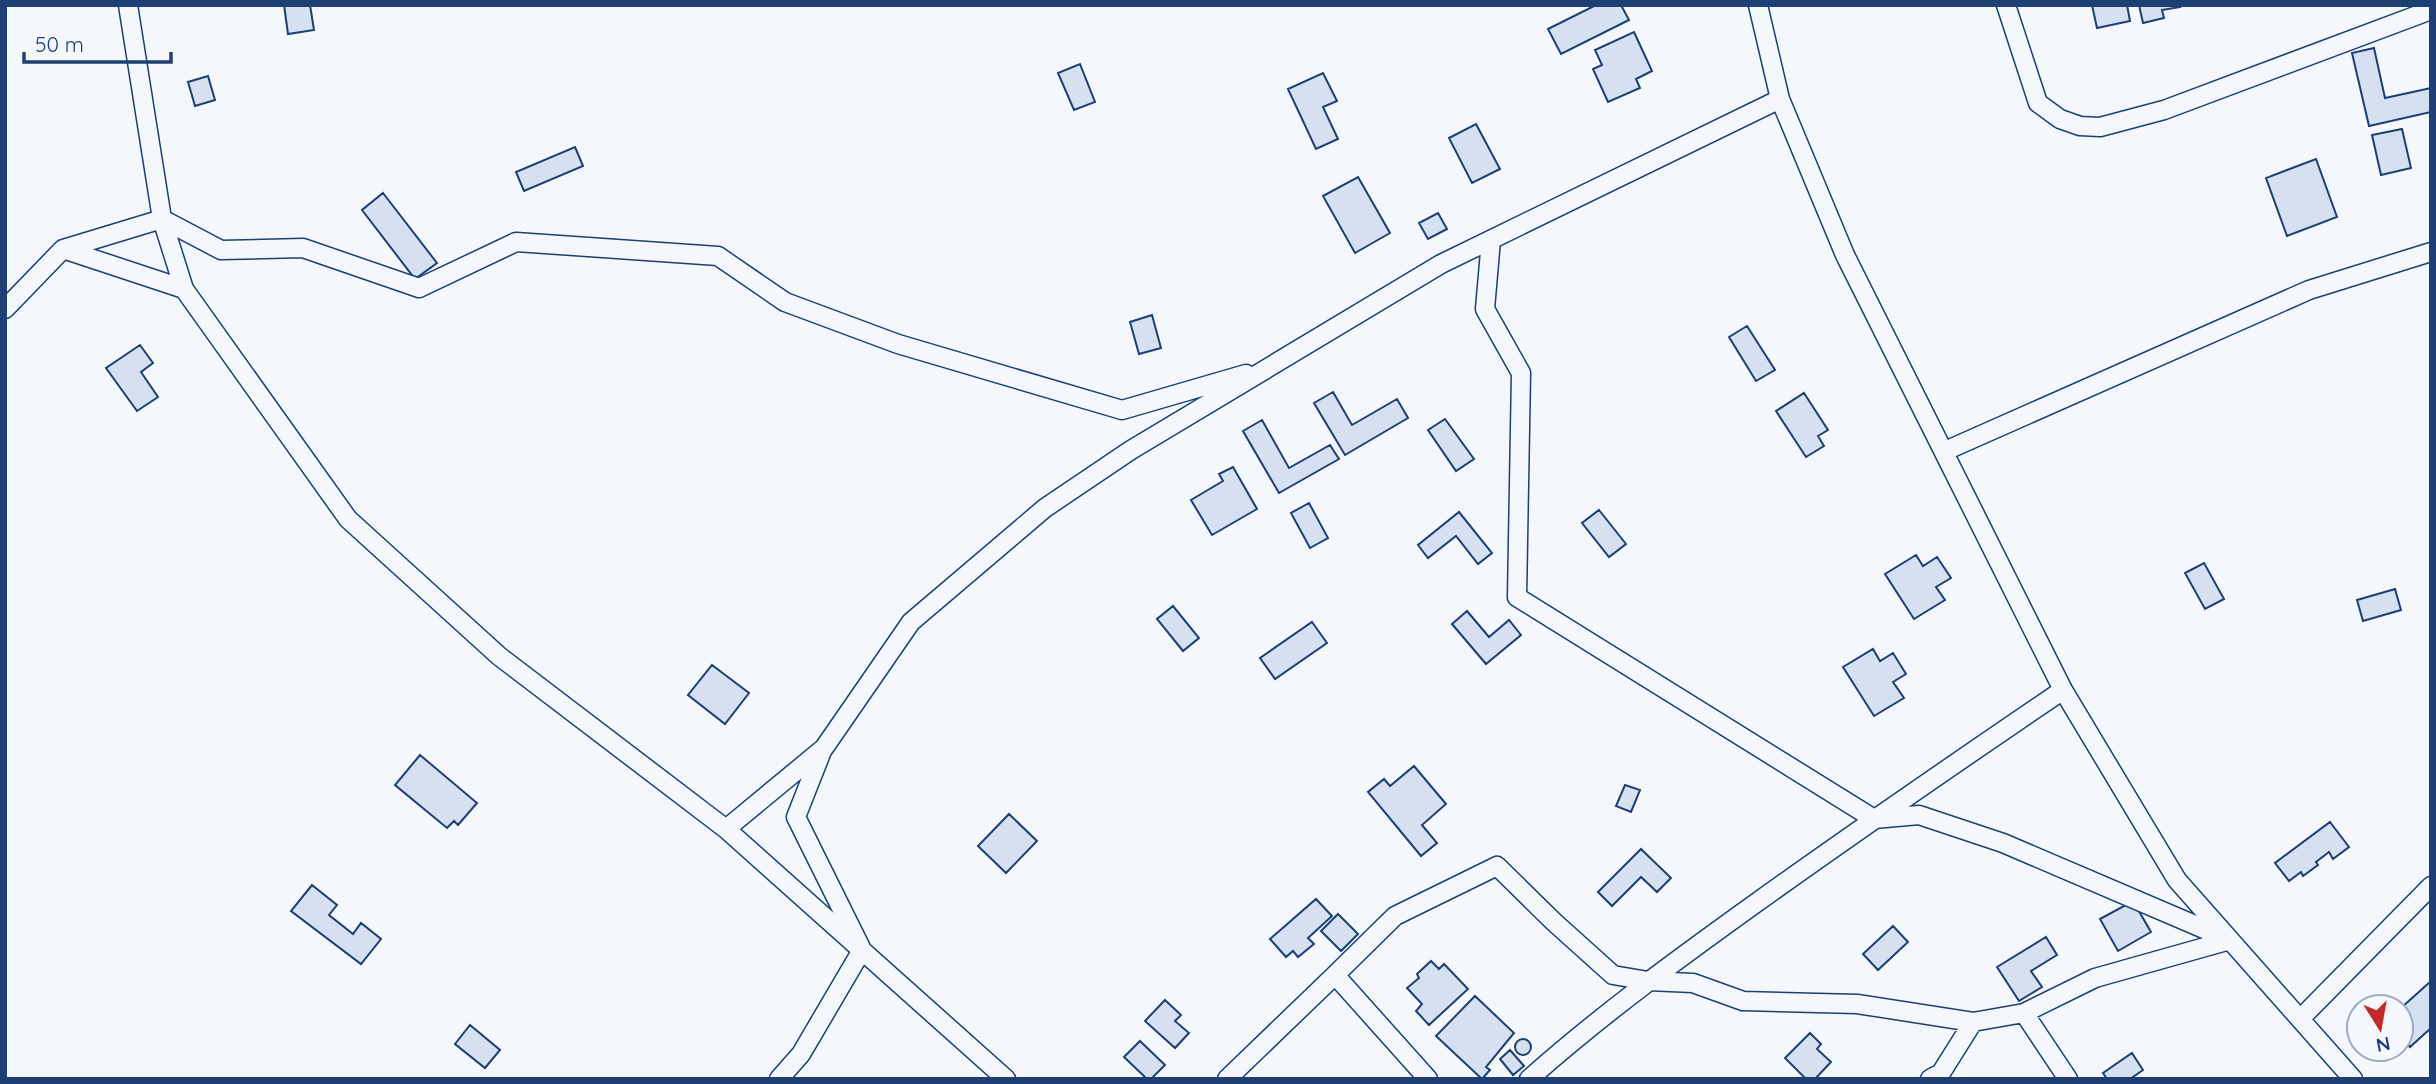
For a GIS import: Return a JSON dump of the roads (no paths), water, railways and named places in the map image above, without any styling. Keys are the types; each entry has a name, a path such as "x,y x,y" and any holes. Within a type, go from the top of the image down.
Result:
{"street":[{"path":"128,5 162,219 184,289 348,519 499,656 726,829 1006,1079"},
{"path":"1758,5 1780,99 1845,255 2063,691 2177,880 2353,1079"},
{"path":"2006,5 2038,103 2060,119 2080,126 2101,127 2164,110 2431,10"},
{"path":"862,950 796,817 824,748 911,622 1045,508 1131,450 1441,264 1780,99"},
{"path":"5,309 63,248 162,219 221,250 303,248 419,288 516,242 718,256 785,302 898,344 1122,410 1269,368"},
{"path":"1491,240 1485,309 1521,373 1517,597 1874,819 1919,815 2003,843 2230,940"},
{"path":"63,248 184,289"},
{"path":"1945,451 2309,290 2431,253"},
{"path":"1528,1079 1573,1039 1648,981 1874,819 2063,691"},
{"path":"726,829 824,748"},
{"path":"1227,1079 1395,916 1497,866 1613,975 1648,981 1693,983 1743,1001 1857,1004 1973,1021 2024,1013 2095,978 2230,940"},
{"path":"2300,1019 2431,886"},
{"path":"779,1079 802,1054 862,950"},
{"path":"1335,975 1428,1079"},
{"path":"2024,1013 2068,1079"},
{"path":"1936,1077 1973,1021"}]}
